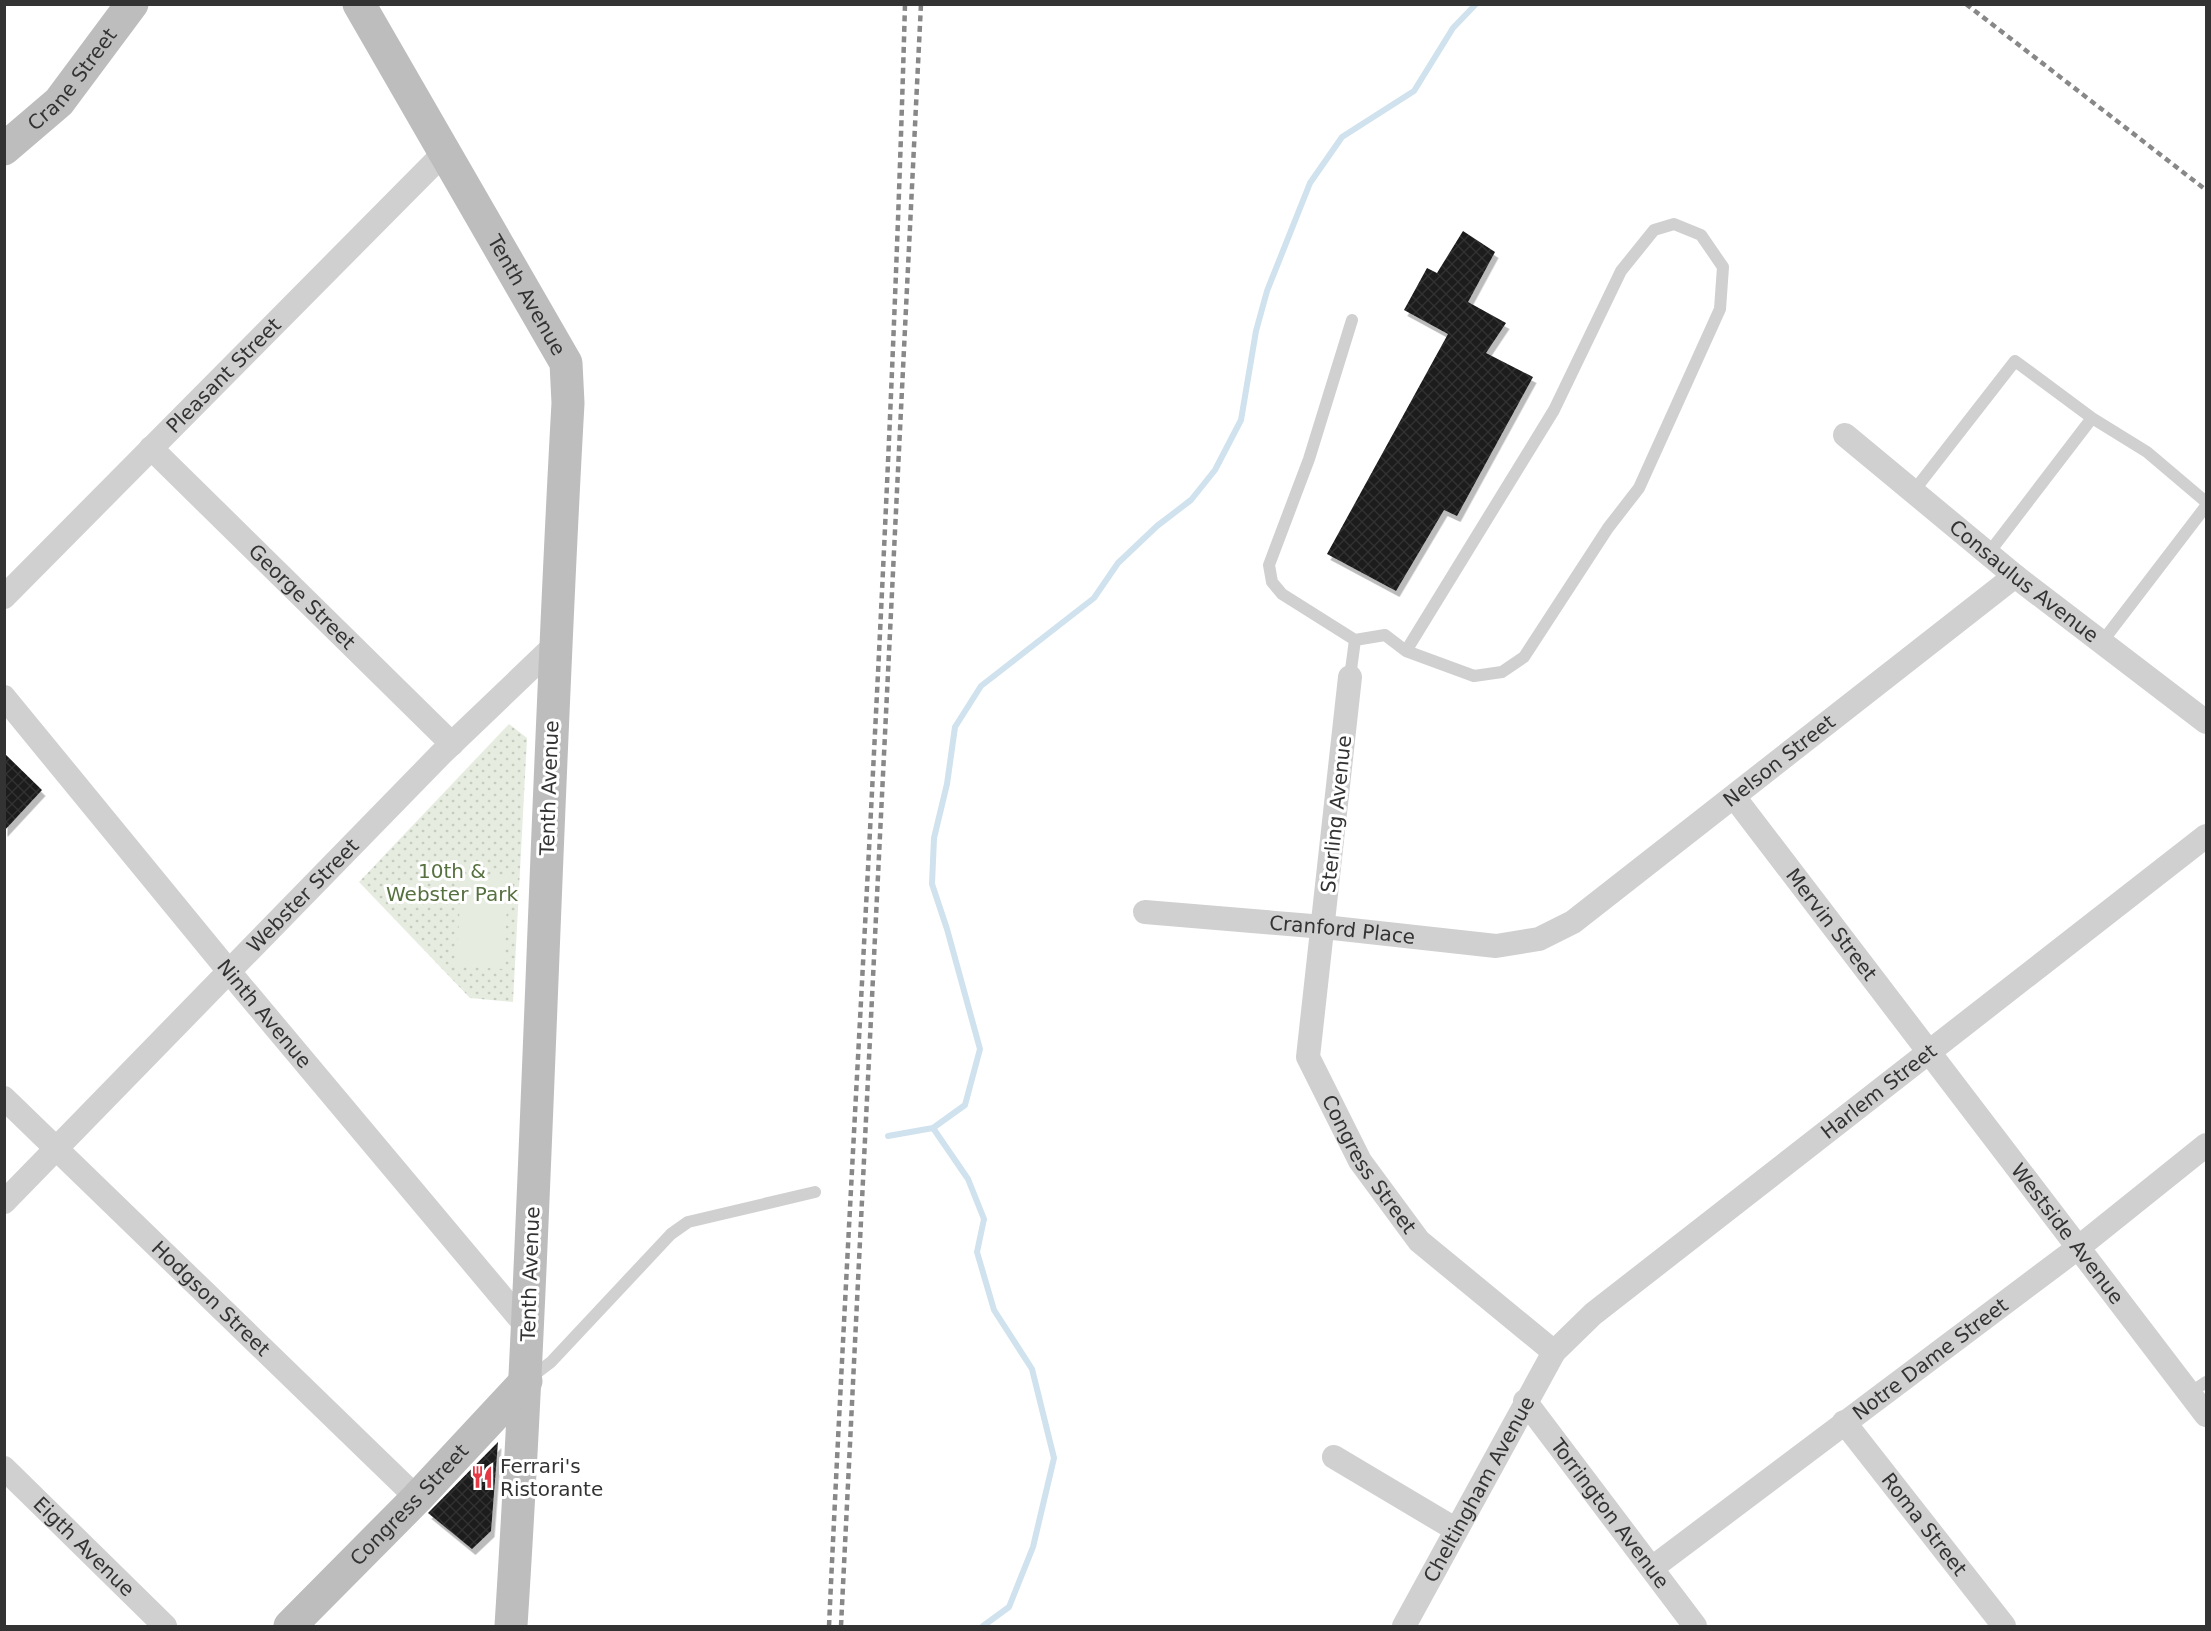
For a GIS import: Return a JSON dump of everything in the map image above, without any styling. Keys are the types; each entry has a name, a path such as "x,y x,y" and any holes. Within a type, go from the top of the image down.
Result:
{"street":[{"name":"Crane Street","path":"4,149 59,102 132,4"},
{"name":"Tenth Avenue","path":"359,4 443,154 566,363 568,403 555,645 526,1381 511,1626"},
{"name":"Pleasant Street","path":"4,597 443,154"},
{"name":"Consaulus Avenue","path":"1845,435 2015,576 2206,722"},
{"name":"George Street","path":"151,448 452,744"},
{"name":"Nelson Street","path":"1539,939 1573,922 1735,798 2015,576"},
{"name":"Webster Street","path":"4,1202 452,744 555,645"},
{"name":"Sterling Avenue","path":"1308,1057 1350,677"},
{"name":"Ninth Avenue","path":"4,697 527,1327"},
{"name":"Mervin Street","path":"1735,798 1928,1053"},
{"name":"Harlem Street","path":"1554,1352 1593,1314 2206,836"},
{"name":"Cranford Place","path":"1145,912 1324,927 1496,946 1539,939"},
{"name":"Westside Avenue","path":"1928,1053 2079,1247 2198,1388 2206,1415"},
{"name":"Congress Street","path":"1308,1057 1360,1161 1419,1241 1554,1352"},
{"name":"Hodgson Street","path":"4,1098 417,1498"},
{"name":"Notre Dame Street","path":"1652,1568 2079,1247 2206,1146"},
{"name":"Cheltingham Avenue","path":"1404,1626 1525,1401 1554,1352"},
{"name":"Congress Street","path":"290,1626 417,1498 526,1381"},
{"name":"Torrington Avenue","path":"1525,1401 1695,1626"},
{"name":"Roma Street","path":"1844,1422 2004,1626"},
{"path":"1334,1457 1455,1529"},
{"name":"Eigth Avenue","path":"4,1468 165,1626"}],"lane":[{"path":"1352,320 1309,459 1269,565 1272,582 1282,594 1355,640 1385,635 1406,651 1474,676 1502,672 1524,657 1608,528 1639,488 1720,309 1723,267 1701,235 1674,224 1654,230 1621,271 1554,410 1406,651"},
{"path":"1913,492 2015,361 2092,418 2147,452 2206,504 2102,642"},
{"path":"1988,554 2092,418"},
{"path":"1350,677 1355,640"},
{"path":"526,1381 550,1362 671,1234 688,1222 815,1192"}],"green space":[{"name":"10th & Webster Park","path":"509,724 527,738 513,1002 470,998 359,882"},
{"path":"462,874 509,877 503,969 456,966"}],"building":[{"path":"1463,231 1495,252 1468,302 1506,323 1486,353 1533,377 1457,516 1444,510 1396,591 1327,554 1448,334 1404,310 1427,268 1437,273"},
{"path":"4,753 42,790 4,831"},
{"path":"498,1442 491,1531 472,1549 428,1513"}],"waterway":[{"path":"983,1626 1009,1607 1033,1547 1054,1458 1032,1369 994,1310 977,1252 984,1219 968,1179 933,1128 965,1105 980,1049 947,929 932,884 934,838 947,784 955,727 981,686 1094,598 1118,563 1157,526 1191,500 1215,470 1241,420 1256,331 1267,291 1310,183 1342,137 1414,91 1453,28 1476,4"},
{"path":"888,1136 933,1128"}],"railway":[{"path":"829,1626 881,613 905,4"},
{"path":"841,1626 921,4"},
{"path":"1966,4 2206,190"}],"place":[{"name":"Ferrari's Ristorante","path":"482,1477"}]}
